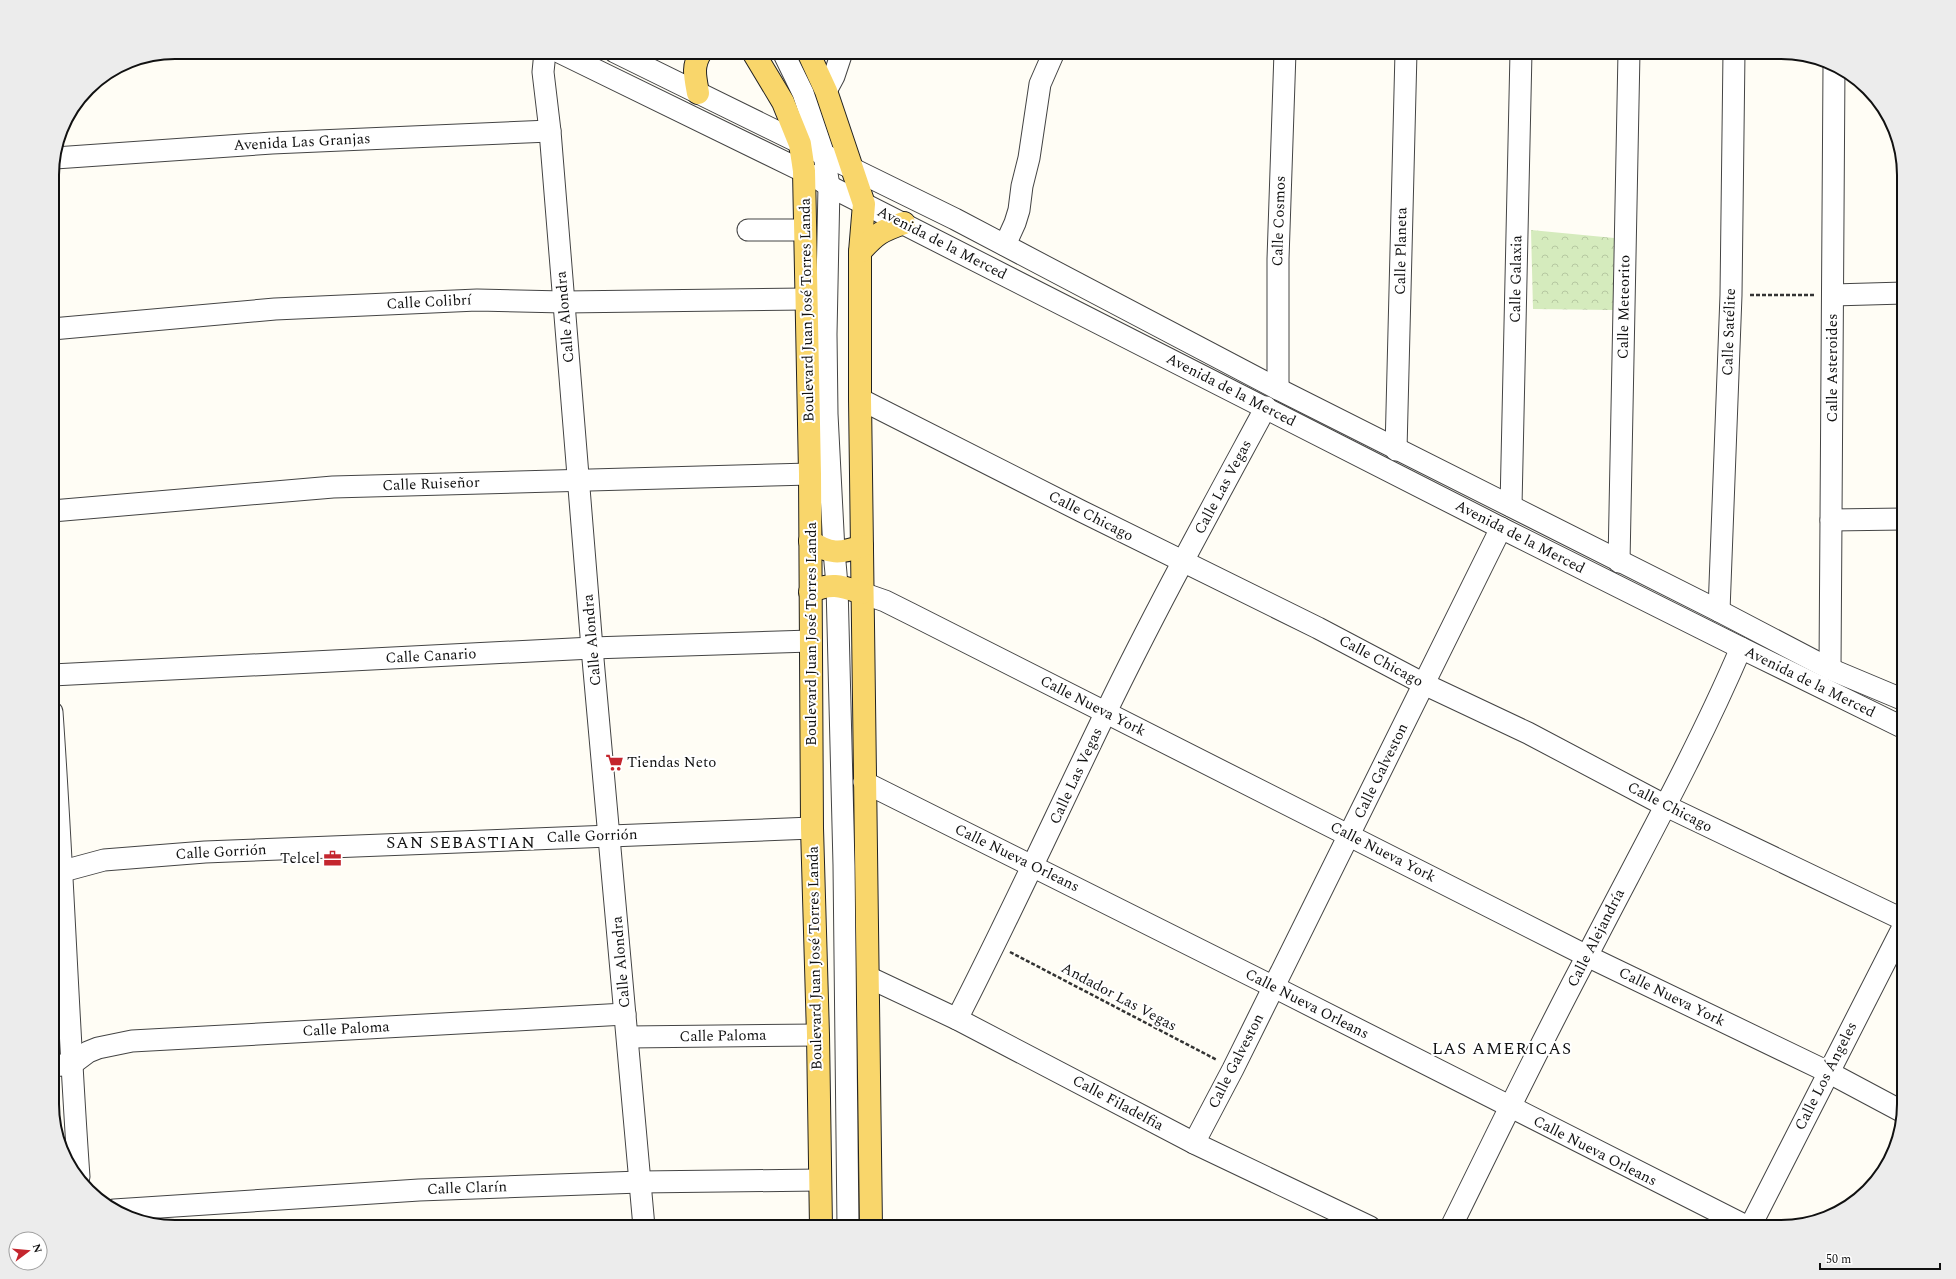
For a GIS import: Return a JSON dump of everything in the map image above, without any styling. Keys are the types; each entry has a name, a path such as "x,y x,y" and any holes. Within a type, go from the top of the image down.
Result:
{"main road":[{"path":"697,59 695,62 695,74 698,93"},
{"name":"Boulevard Juan José Torres Landa","path":"757,59 783,102 800,144 804,171 810,474 812,828 818,1035 821,1220"},
{"path":"811,59 826,92 864,204 860,252 860,400 871,1220"},
{"path":"860,252 874,236 881,231 904,223"},
{"path":"810,541 821,549 842,552 862,546"},
{"path":"810,592 823,586 837,585 862,593"}],"street":[{"name":"Calle Alondra","path":"544,59 543,72 550,131 592,648 643,1220"},
{"name":"Avenida de la Merced","path":"572,59 804,171 864,204 1266,407 1501,528 1897,725"},
{"name":"Avenida de la Merced","path":"629,59 1005,245 1396,450 1511,506 1830,670 1897,697"},
{"path":"787,59 804,93 824,156 829,186 826,334 827,414 837,585 844,865 848,1220"},
{"path":"826,92 834,76 840,59"},
{"path":"1005,245 1019,210 1022,186 1033,136 1040,84 1051,59"},
{"name":"Calle Cosmos","path":"1278,389 1278,259 1285,59"},
{"name":"Calle Planeta","path":"1396,450 1406,59"},
{"name":"Calle Galaxia","path":"1511,506 1520,59"},
{"name":"Calle Meteorito","path":"1619,562 1629,59"},
{"name":"Calle Satélite","path":"1719,612 1731,295 1734,59"},
{"name":"Calle Asteroides","path":"1830,670 1834,72"},
{"name":"Avenida Las Granjas","path":"60,158 272,143 550,131"},
{"path":"748,230 805,230"},
{"path":"1833,295 1897,293"},
{"name":"Calle Colibrí","path":"59,329 275,309 477,300 564,302 806,299"},
{"name":"Calle Chicago","path":"860,400 1318,628 1424,684 1528,733 1666,806 1897,917"},
{"name":"Calle Las Vegas","path":"957,1019 996,944 1106,712 1183,562 1266,407"},
{"name":"Calle Ruiseñor","path":"59,510 333,487 810,474"},
{"path":"1831,520 1897,519"},
{"name":"Calle Galveston","path":"1194,1143 1274,987 1501,528"},
{"name":"Calle Nueva York","path":"862,593 885,601 1349,834 1587,956 1828,1072 1897,1109"},
{"name":"Calle Canario","path":"59,675 592,648 811,641"},
{"name":"Calle Alejandría","path":"1454,1220 1587,956 1666,806 1741,648"},
{"name":"Calle Nueva Orleans","path":"864,782 1735,1220"},
{"name":"Calle Gorrión","path":"59,873 104,860 205,852 812,828"},
{"path":"59,924 62,1065 75,1162"},
{"name":"Calle Los Ángeles","path":"1753,1220 1897,939"},
{"name":"Calle Filadelfia","path":"868,977 957,1019 1194,1143 1355,1220"},
{"name":"Calle Paloma","path":"62,1065 98,1048 132,1041 625,1014"},
{"name":"Calle Paloma","path":"628,1037 818,1035"},
{"name":"Calle Clarín","path":"127,1209 419,1190 640,1182 819,1180"}],"path":[{"path":"1731,295 1833,295"},
{"name":"Andador Las Vegas","path":"996,944 1233,1069"}],"green space":[{"path":"1531,230 1614,238 1613,310 1533,309"}],"place":[{"name":"Tiendas Neto","path":"614,762"},
{"name":"Telcel","path":"333,858"}],"district":[{"name":"SAN SEBASTIAN","path":"461,843"},
{"name":"LAS AMERICAS","path":"1502,1049"}]}
